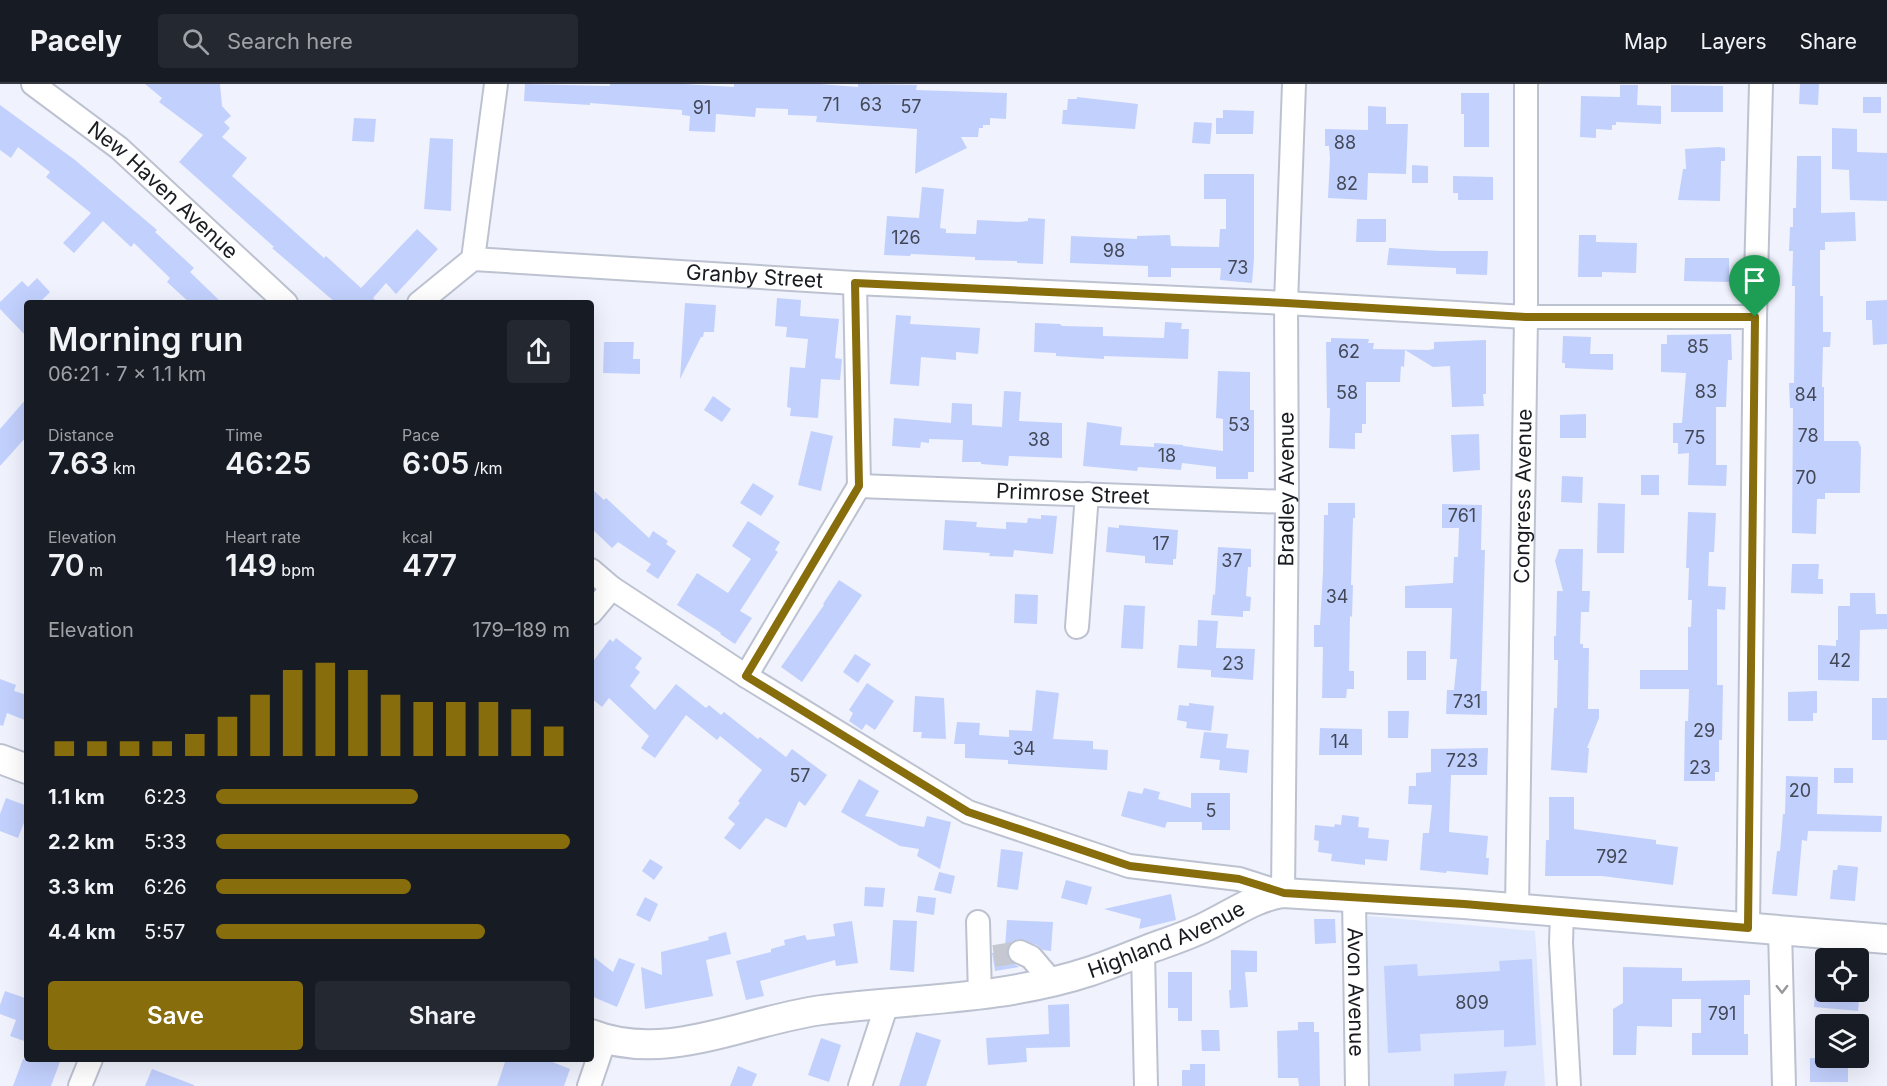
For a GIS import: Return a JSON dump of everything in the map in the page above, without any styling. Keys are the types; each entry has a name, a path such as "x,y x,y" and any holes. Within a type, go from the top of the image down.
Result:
{"main road":[{"path":"0,759 24,768"},
{"name":"Highland Avenue","path":"598,1037 632,1044 666,1044 819,1011 980,995 1053,982 1143,952 1200,930 1262,898 1284,893 1516,908 1887,939"}],"street":[{"name":"New Haven Avenue","path":"33,84 119,148 283,300"},
{"path":"423,300 473,260 496,84"},
{"name":"Bradley Avenue","path":"1284,893 1286,303 1294,84"},
{"name":"Congress Avenue","path":"1516,908 1526,317 1526,84"},
{"path":"1748,928 1755,317 1761,84"},
{"name":"Granby Street","path":"473,260 855,283 1286,303 1526,317 1755,317"},
{"path":"746,676 859,486 855,283"},
{"name":"Primrose Street","path":"859,486 1287,502"},
{"path":"1077,627 1087,494"},
{"path":"594,573 612,588 746,676 968,812 1130,866 1239,879 1284,893"},
{"path":"594,609 612,588"},
{"name":"Avon Avenue","path":"1354,898 1357,1086"},
{"path":"1562,912 1561,943 1569,1086"},
{"path":"978,922 990,962 980,995"},
{"path":"1780,930 1784,1086"},
{"path":"1143,952 1146,1086"},
{"path":"1024,957 1053,982"},
{"path":"860,1086 887,1004"},
{"path":"594,1059 598,1037"},
{"path":"80,1086 90,1062"},
{"path":"589,1086 593,1062"}],"shaded area":[{"path":"1368,916 1535,931 1545,1086 1368,1086"}],"building":[{"path":"145,84 220,84 222,106 231,116 224,122 230,128 222,137 247,158 232,176 361,288 417,229 438,249 396,294 386,283 373,298 375,300 333,300 179,162 203,135 159,102 162,98"},
{"path":"525,84 610,86 610,84 684,84 734,87 734,84 820,84 858,87 858,84 917,85 916,90 1007,93 1006,119 990,118 990,125 983,125 983,128 979,128 978,137 961,137 967,148 915,174 917,129 816,122 817,116 788,115 788,109 756,108 755,117 716,114 715,132 689,131 690,116 682,115 682,110 524,101"},
{"path":"1800,84 1819,84 1818,105 1799,104"},
{"path":"1620,85 1638,85 1637,105 1661,106 1661,124 1616,122 1616,125 1612,125 1612,130 1596,129 1596,138 1580,137 1581,96 1620,97"},
{"path":"1671,85 1723,86 1723,112 1671,112"},
{"path":"1461,93 1489,93 1489,147 1464,147 1464,114 1461,114"},
{"path":"1077,97 1138,104 1135,129 1062,124 1063,110 1067,110 1068,99 1077,99"},
{"path":"1863,97 1881,97 1881,113 1863,113"},
{"path":"0,105 75,160 157,230 155,232 194,268 190,272 219,300 187,300 167,282 170,278 134,243 131,247 103,221 74,253 63,243 91,213 46,177 50,172 18,147 11,158 0,150"},
{"path":"1368,106 1386,107 1386,124 1408,124 1406,174 1368,173 1367,200 1328,198 1330,158 1329,146 1325,146 1325,129 1368,130"},
{"path":"1223,110 1254,111 1253,134 1216,134 1216,118 1223,118"},
{"path":"354,118 376,119 374,142 352,141"},
{"path":"1194,122 1212,123 1210,144 1192,143"},
{"path":"1832,128 1857,129 1857,152 1887,153 1887,201 1850,200 1849,170 1832,169"},
{"path":"430,138 453,139 451,211 424,209"},
{"path":"1725,148 1725,161 1721,161 1720,201 1678,200 1683,169 1686,169 1685,149"},
{"path":"1797,156 1821,156 1821,213 1855,212 1856,241 1825,242 1825,250 1820,250 1820,296 1823,296 1823,332 1831,332 1830,347 1823,347 1824,441 1858,441 1861,447 1860,493 1825,493 1825,499 1817,499 1816,534 1792,533 1793,408 1790,408 1789,383 1794,383 1795,286 1792,286 1793,251 1789,251 1793,208 1796,208"},
{"path":"1412,165 1428,166 1428,183 1412,183"},
{"path":"1204,174 1254,174 1252,283 1220,280 1221,268 1171,268 1171,277 1148,277 1148,266 1070,263 1071,236 1137,239 1137,236 1170,235 1171,246 1219,247 1220,229 1226,229 1226,199 1204,199"},
{"path":"1453,176 1493,177 1493,200 1458,200 1458,193 1453,193"},
{"path":"922,187 944,189 940,228 946,229 946,233 976,234 977,220 1019,222 1028,221 1028,218 1045,219 1043,264 975,260 975,257 884,255 887,216 919,218"},
{"path":"1357,219 1386,219 1386,242 1356,242"},
{"path":"1579,235 1596,235 1596,242 1637,243 1636,273 1602,272 1602,277 1578,277"},
{"path":"1389,248 1488,251 1487,275 1456,274 1456,268 1387,265"},
{"path":"1685,258 1729,258 1729,282 1684,281"},
{"path":"37,278 50,292 42,300 24,300 24,334 0,309 0,302 22,281 28,287"},
{"path":"777,298 801,300 800,316 839,319 835,358 842,359 840,380 821,379 818,418 790,416 791,408 787,407 790,367 805,368 808,339 786,337 787,327 775,326"},
{"path":"1887,300 1887,344 1873,345 1872,320 1866,320 1866,301"},
{"path":"685,303 716,305 714,332 704,332 680,379"},
{"path":"896,315 911,316 910,324 980,328 978,354 956,352 956,360 921,357 919,386 890,384"},
{"path":"1165,322 1182,323 1181,329 1189,329 1188,359 1104,356 1104,359 1034,352 1035,323 1103,327 1103,336 1164,338"},
{"path":"1731,334 1732,360 1728,360 1726,407 1716,407 1716,465 1727,465 1726,486 1688,485 1689,453 1678,454 1678,443 1673,443 1673,423 1682,423 1686,373 1661,372 1661,344 1667,344 1667,335"},
{"path":"1563,336 1591,337 1590,354 1613,354 1613,370 1565,368 1565,363 1562,363"},
{"path":"1331,338 1369,339 1368,343 1374,343 1373,349 1428,350 1434,349 1434,342 1486,340 1484,406 1452,407 1450,366 1433,367 1405,350 1400,382 1366,382 1366,424 1362,424 1362,433 1355,433 1355,449 1329,448 1330,408 1327,408 1326,342 1331,342"},
{"path":"604,342 634,342 633,359 640,359 640,374 603,373"},
{"path":"1218,371 1250,372 1250,410 1254,410 1254,472 1248,472 1248,479 1216,479 1216,467 1182,463 1181,470 1138,467 1137,471 1083,466 1087,422 1122,427 1120,445 1154,447 1154,443 1223,451 1223,419 1216,418"},
{"path":"1004,391 1021,392 1019,421 1062,423 1062,458 1009,456 1008,466 962,462 963,440 929,439 929,443 921,442 920,448 892,446 894,418 951,423 952,403 972,404 972,425 1002,427"},
{"path":"713,396 731,409 722,422 704,410"},
{"path":"24,401 24,439 0,466 0,429"},
{"path":"1586,414 1586,438 1560,438 1560,415"},
{"path":"811,431 833,436 821,491 798,485"},
{"path":"1479,434 1480,470 1453,472 1451,435"},
{"path":"1641,475 1659,475 1659,495 1641,495"},
{"path":"1562,476 1583,477 1582,503 1561,502"},
{"path":"753,483 774,496 761,516 740,503"},
{"path":"594,491 604,500 606,498 649,538 653,531 668,541 666,544 676,551 658,579 646,571 651,564 618,542 612,548 594,531"},
{"path":"1328,503 1355,503 1349,671 1354,671 1354,689 1347,689 1346,698 1322,698 1323,647 1314,647 1314,625 1320,625 1324,515 1328,515"},
{"path":"1598,503 1625,504 1624,553 1597,553"},
{"path":"1442,504 1482,505 1481,550 1485,550 1481,691 1487,691 1487,715 1446,714 1447,690 1454,690 1457,659 1450,659 1452,608 1405,608 1405,586 1453,583 1454,557 1458,557 1459,528 1442,528"},
{"path":"1688,512 1716,513 1714,552 1709,552 1708,586 1726,587 1725,610 1717,609 1717,685 1723,685 1722,740 1719,740 1719,772 1715,772 1715,781 1684,781 1685,721 1688,721 1689,689 1640,689 1640,670 1688,670 1688,627 1691,627 1692,600 1688,600 1689,568 1686,568"},
{"path":"1041,515 1057,516 1053,554 1014,550 1013,557 943,550 945,520 977,522 976,527 1006,529 1006,522 1027,523 1028,518 1041,519"},
{"path":"748,521 780,542 775,550 778,552 740,611 752,618 735,644 677,605 697,573 728,593 751,559 732,546"},
{"path":"1119,525 1178,530 1176,559 1173,559 1173,565 1145,563 1145,556 1106,552 1108,527 1119,528"},
{"path":"1218,547 1251,549 1251,567 1248,567 1246,596 1251,597 1250,611 1243,611 1243,617 1211,615 1213,594 1215,595"},
{"path":"1559,549 1583,549 1582,591 1590,591 1589,612 1581,612 1580,644 1583,644 1583,648 1589,648 1588,709 1599,709 1599,718 1587,748 1589,748 1587,773 1551,770 1554,708 1557,708 1558,660 1554,660 1554,636 1556,636 1557,591 1563,591 1555,561"},
{"path":"1792,564 1819,564 1818,579 1823,579 1823,594 1791,593"},
{"path":"839,580 862,595 802,682 781,667"},
{"path":"1850,593 1875,593 1876,614 1887,614 1887,629 1860,630 1859,681 1818,680 1818,645 1836,646 1838,606 1850,606"},
{"path":"1015,594 1038,595 1037,624 1014,623"},
{"path":"1124,605 1145,606 1143,649 1121,648"},
{"path":"1198,620 1218,621 1216,648 1255,649 1253,680 1211,677 1211,670 1177,668 1179,645 1197,646"},
{"path":"616,638 642,658 635,668 640,672 630,686 655,710 676,684 706,708 709,705 721,715 724,712 758,739 760,737 786,757 792,749 827,775 805,806 799,801 786,828 766,818 740,850 724,838 735,824 728,818 762,770 720,736 717,740 686,715 655,758 641,748 649,736 609,698 602,707 594,700 594,660 610,639 613,642"},
{"path":"1407,651 1426,651 1426,680 1407,680"},
{"path":"855,654 871,664 858,683 843,672"},
{"path":"0,679 16,685 14,691 24,694 24,720 7,713 3,726 0,725"},
{"path":"867,683 894,701 875,730 866,724 862,730 849,721 853,713 849,710"},
{"path":"1036,690 1059,693 1053,739 1093,741 1093,749 1108,750 1107,770 1008,764 1008,760 965,758 965,744 954,744 957,722 980,723 979,735 1009,737 1009,730 1032,731"},
{"path":"1817,691 1817,713 1813,713 1813,721 1788,721 1788,692"},
{"path":"915,696 944,698 946,739 921,738 922,732 913,732"},
{"path":"1872,698 1887,698 1887,740 1872,740"},
{"path":"1189,703 1214,706 1211,731 1186,728 1187,722 1177,720 1179,705 1189,706"},
{"path":"1388,711 1409,711 1408,738 1388,738"},
{"path":"1320,728 1362,729 1362,755 1319,755"},
{"path":"1204,732 1228,734 1226,748 1249,750 1247,773 1219,770 1220,760 1200,758"},
{"path":"1488,748 1487,775 1451,775 1449,832 1488,836 1486,858 1489,858 1488,875 1420,870 1423,833 1429,833 1432,805 1408,804 1409,786 1416,786 1416,773 1431,772 1431,749"},
{"path":"1834,768 1853,768 1853,783 1834,783"},
{"path":"1786,776 1818,777 1817,814 1882,816 1881,832 1808,831 1807,841 1802,840 1797,896 1772,894 1777,851 1780,851 1783,814 1785,814"},
{"path":"859,779 879,791 865,816 924,827 927,816 951,822 940,869 917,856 919,849 900,846 841,812"},
{"path":"1144,788 1160,792 1158,799 1191,808 1191,793 1230,793 1230,830 1202,830 1202,822 1167,822 1165,828 1121,816 1128,791 1142,794"},
{"path":"1549,797 1574,797 1574,829 1656,840 1656,844 1678,847 1673,885 1602,876 1545,876 1546,840 1549,840"},
{"path":"6,798 24,805 24,823 18,838 0,831 0,814"},
{"path":"1342,815 1359,817 1358,827 1369,828 1368,838 1389,840 1387,861 1365,859 1365,865 1331,861 1332,854 1318,852 1319,841 1314,840 1315,825 1334,827 1335,824 1341,825"},
{"path":"1001,849 1023,852 1018,890 997,887"},
{"path":"650,859 663,867 654,880 642,871"},
{"path":"1838,865 1858,867 1855,901 1830,899 1833,870 1837,870"},
{"path":"939,872 955,876 951,894 934,890"},
{"path":"1066,880 1092,887 1087,905 1061,898"},
{"path":"865,887 885,888 883,907 864,906"},
{"path":"1171,894 1176,920 1139,929 1141,919 1104,909"},
{"path":"918,896 936,898 934,915 916,912"},
{"path":"645,897 658,904 650,922 636,915"},
{"path":"1314,919 1335,919 1336,943 1315,944"},
{"path":"893,920 917,921 914,972 890,970"},
{"path":"1007,920 1053,922 1051,951 1043,950 1037,945 1019,939 1005,948"},
{"path":"852,921 858,963 836,966 835,960 760,981 764,996 746,1000 736,961 771,952 771,949 785,945 784,940 805,935 807,940 835,936 833,924"},
{"path":"726,932 731,954 706,960 713,996 645,1009 641,967 662,975 661,952 709,940 708,937"},
{"path":"1231,950 1257,951 1257,972 1245,972 1248,1007 1230,1008"},
{"path":"1007,951 1009,960 1019,967 995,971 992,953"},
{"path":"594,957 613,972 619,958 635,964 617,1007 594,997"},
{"path":"1532,959 1536,1045 1504,1047 1504,1030 1420,1034 1421,1051 1388,1053 1384,966 1417,964 1418,976 1500,971 1499,961"},
{"path":"1623,967 1682,968 1682,981 1750,980 1750,995 1744,995 1744,1034 1748,1034 1748,1055 1692,1055 1692,1033 1701,1033 1701,999 1672,999 1672,1027 1637,1026 1636,1055 1613,1055 1613,1009 1623,1003"},
{"path":"1168,972 1192,972 1192,1021 1178,1021 1178,1008 1168,1008"},
{"path":"5,991 24,998 24,1041 10,1036 16,1020 0,1014 0,1005"},
{"path":"1815,992 1815,1002 1859,1002 1858,1011 1814,1007"},
{"path":"1069,1004 1070,1047 1026,1048 1027,1062 988,1065 986,1038 1049,1034 1048,1005"},
{"path":"1298,1022 1314,1022 1314,1032 1319,1032 1320,1086 1299,1086 1298,1078 1278,1078 1277,1031 1298,1030"},
{"path":"1201,1030 1219,1030 1220,1051 1202,1051"},
{"path":"916,1032 941,1040 926,1086 899,1086"},
{"path":"821,1038 841,1045 829,1082 808,1075"},
{"path":"1810,1058 1815,1058 1815,1068 1848,1068 1848,1082 1810,1082"},
{"path":"23,1059 24,1062 60,1062 51,1086 13,1086"},
{"path":"505,1062 552,1062 570,1069 564,1086 497,1086"},
{"path":"1190,1064 1205,1064 1205,1086 1182,1086 1182,1070 1190,1070"},
{"path":"738,1066 757,1074 752,1086 730,1086"},
{"path":"152,1069 194,1085 194,1086 145,1086"},
{"path":"1507,1071 1504,1086 1454,1086 1454,1074"}],"tunnel":[{"path":"994,956 1020,952"}],"route":[{"path":"855,283 1286,303 1526,317 1755,317 1748,928 1464,904 1284,893 1239,879 1130,866 968,812 746,676 859,486 855,283"}]}
